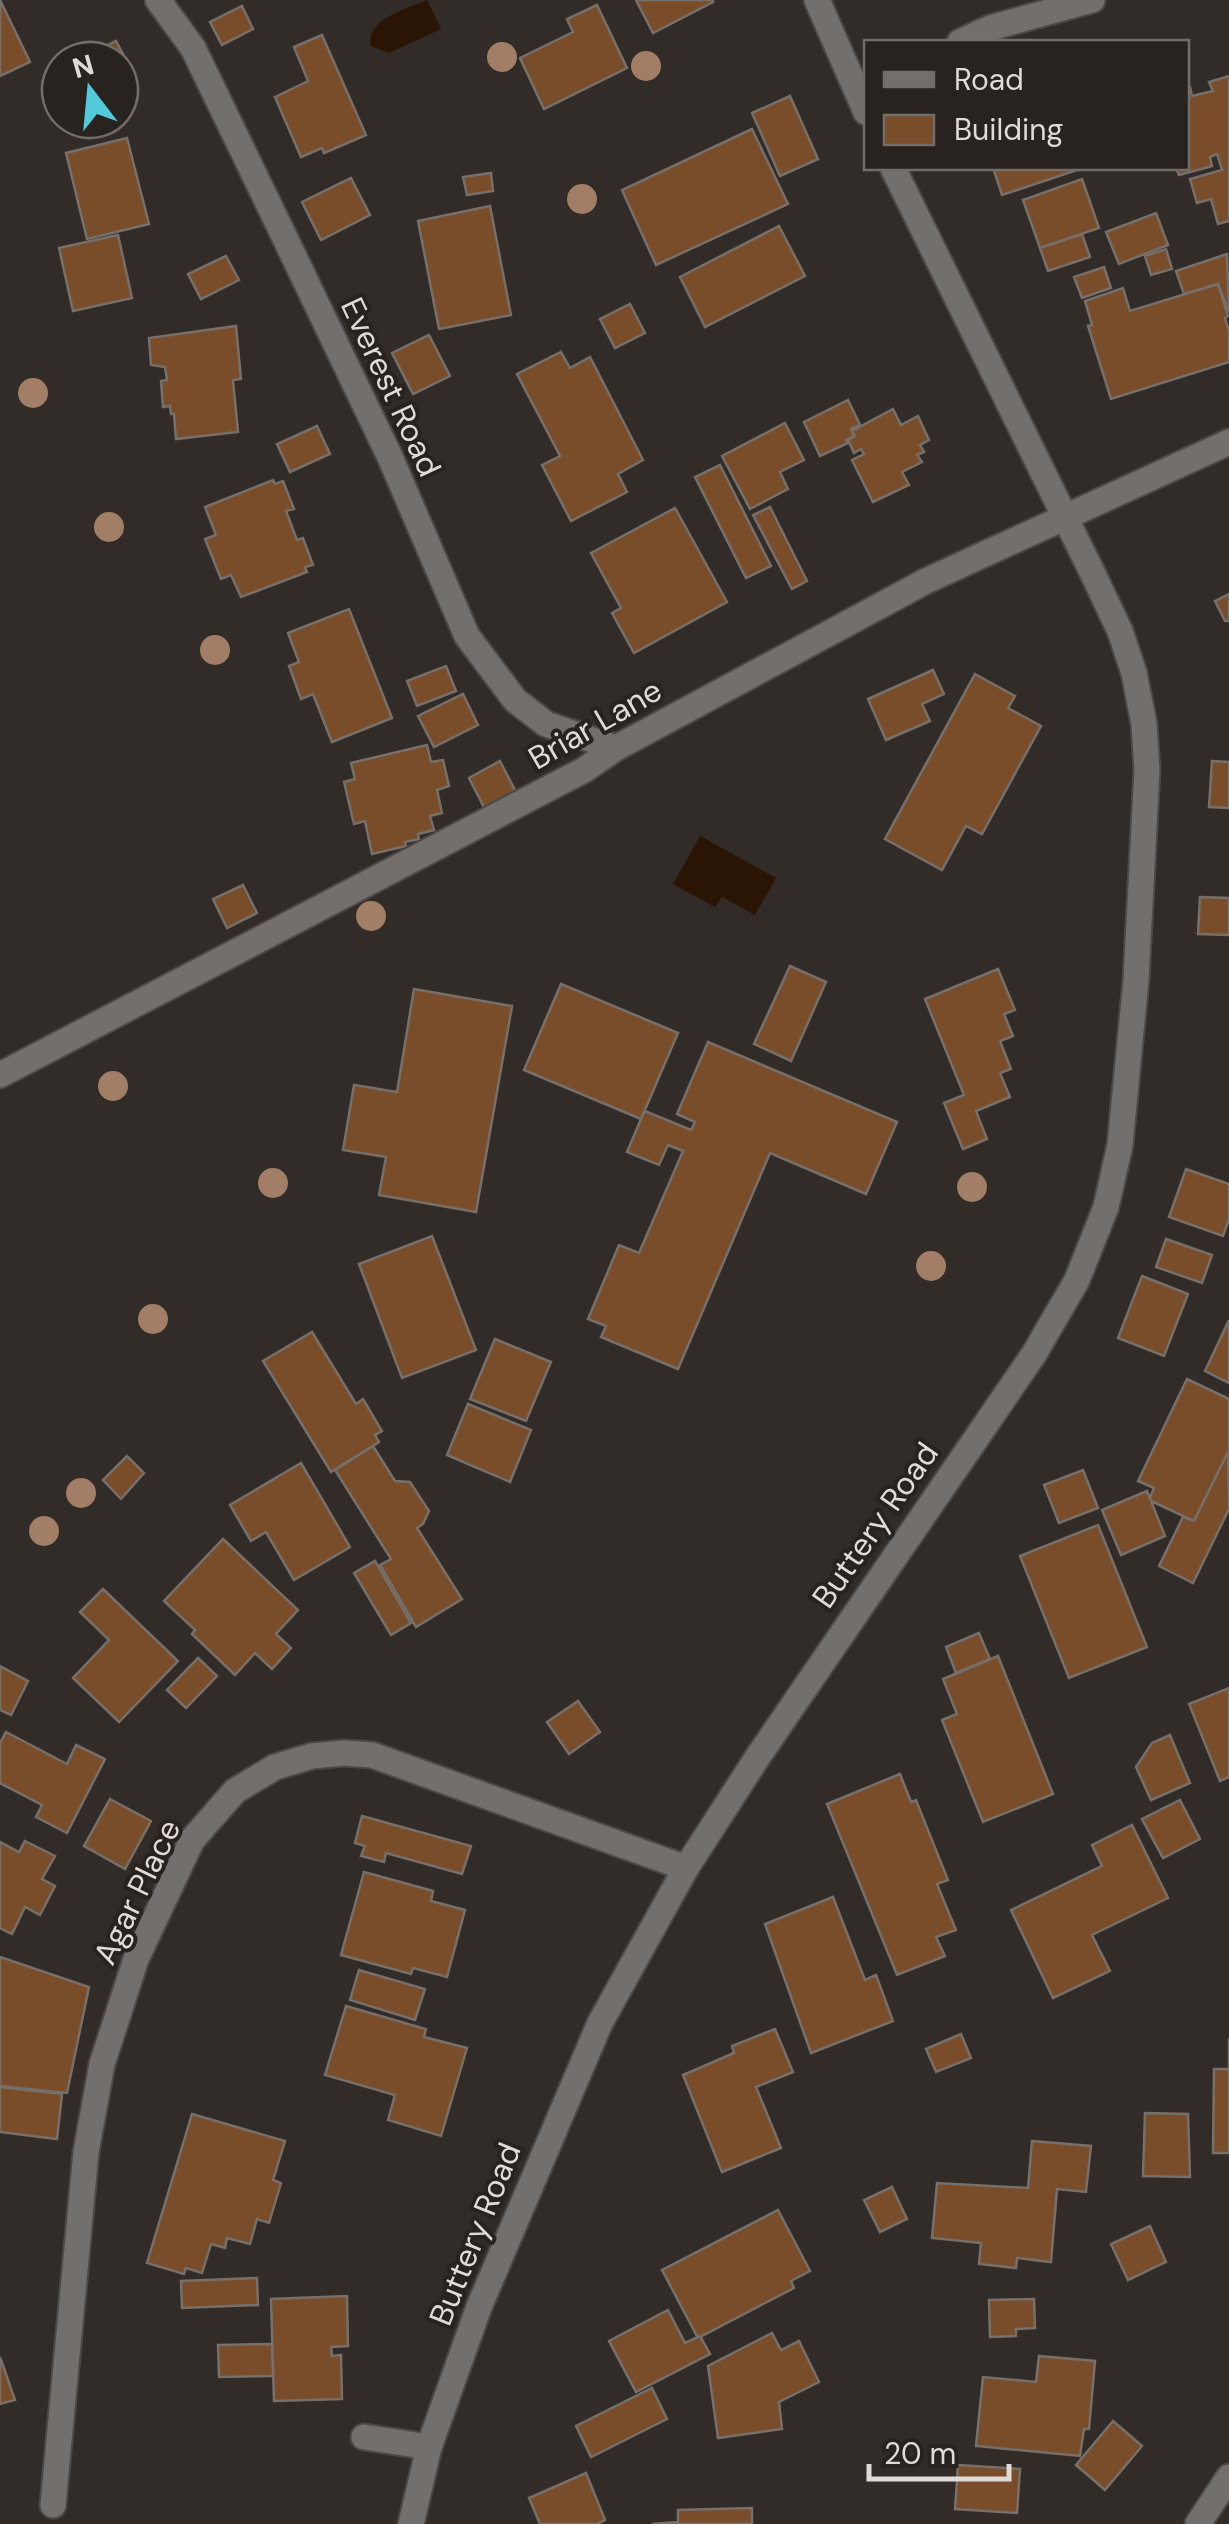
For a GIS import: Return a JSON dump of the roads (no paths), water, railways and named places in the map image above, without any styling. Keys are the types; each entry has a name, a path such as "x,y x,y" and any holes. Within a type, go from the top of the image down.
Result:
{"street":[{"name":"Everest Road","path":"158,0 192,48 218,100 390,457 467,636 515,700 546,724 616,748"},
{"path":"817,0 864,107"},
{"path":"964,40 990,28 1092,0"},
{"name":"Buttery Road","path":"411,2524 429,2447 493,2272 592,2040 686,1868 860,1604 1034,1354 1077,1280 1106,1207 1120,1145 1143,875 1147,770 1144,724 1134,673 1120,631 894,170"},
{"name":"Briar Lane","path":"0,1076 584,770 616,748 926,581 1229,442"},
{"name":"Agar Place","path":"53,2505 86,2152 102,2064 136,1959 192,1840 236,1791 275,1767 312,1756 344,1752 372,1755 686,1868"},
{"path":"364,2437 429,2447"},
{"path":"1198,2524 1229,2477"}]}
